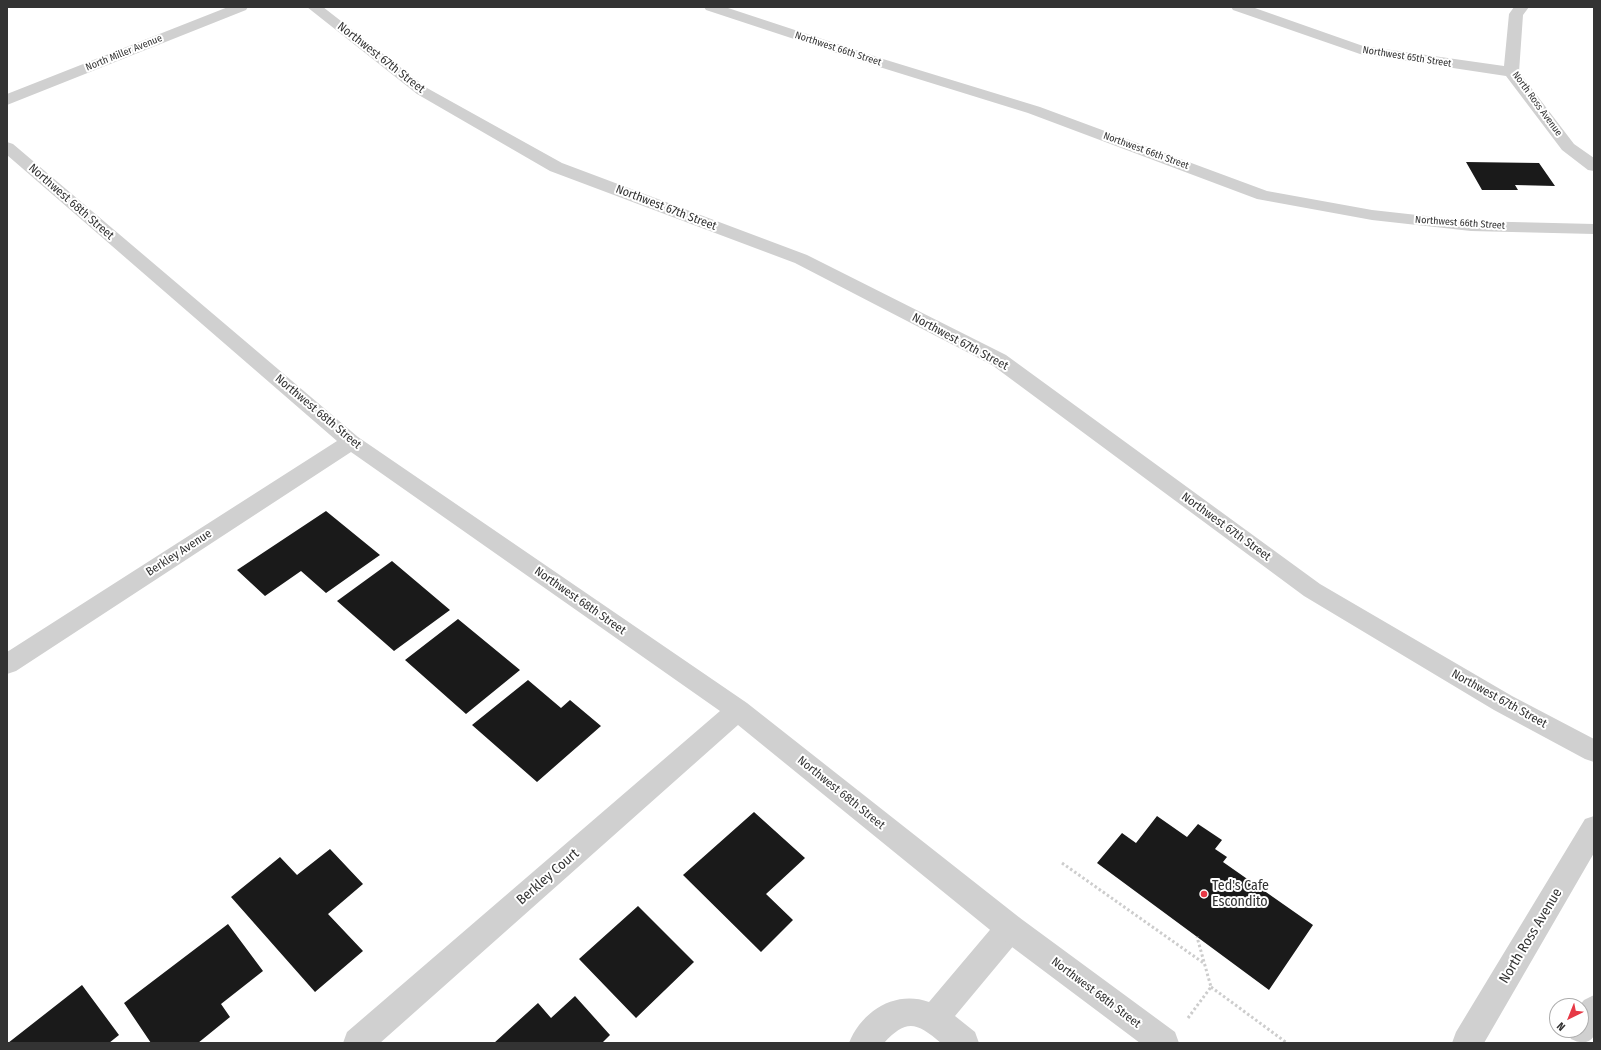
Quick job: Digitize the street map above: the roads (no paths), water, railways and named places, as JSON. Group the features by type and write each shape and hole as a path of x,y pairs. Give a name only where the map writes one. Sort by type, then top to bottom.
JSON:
{"street":[{"name":"North Miller Avenue","path":"7,100 241,7"},
{"name":"Northwest 67th Street","path":"314,7 422,91 556,167 801,259 999,360 1312,590 1503,703 1594,751"},
{"name":"Northwest 66th Street","path":"711,7 878,62 1034,110 1263,195 1372,215 1471,226 1594,229"},
{"name":"Northwest 65th Street","path":"1238,7 1360,50 1511,72"},
{"name":"North Ross Avenue","path":"1522,7 1516,14 1511,72 1568,147 1594,166"},
{"name":"Northwest 68th Street","path":"7,147 351,442 738,710 1010,928 1164,1043"},
{"name":"Berkley Avenue","path":"7,664 351,442"},
{"name":"Berkley Court","path":"358,1043 738,710"},
{"name":"North Ross Avenue","path":"1467,1043 1594,828"},
{"path":"934,1018 1010,928"},
{"path":"864,1043 878,1026 892,1016 904,1011 919,1011 934,1018 964,1043"}],"place":[{"name":"Ted's Cafe Escondito","path":"1204,894"}]}
